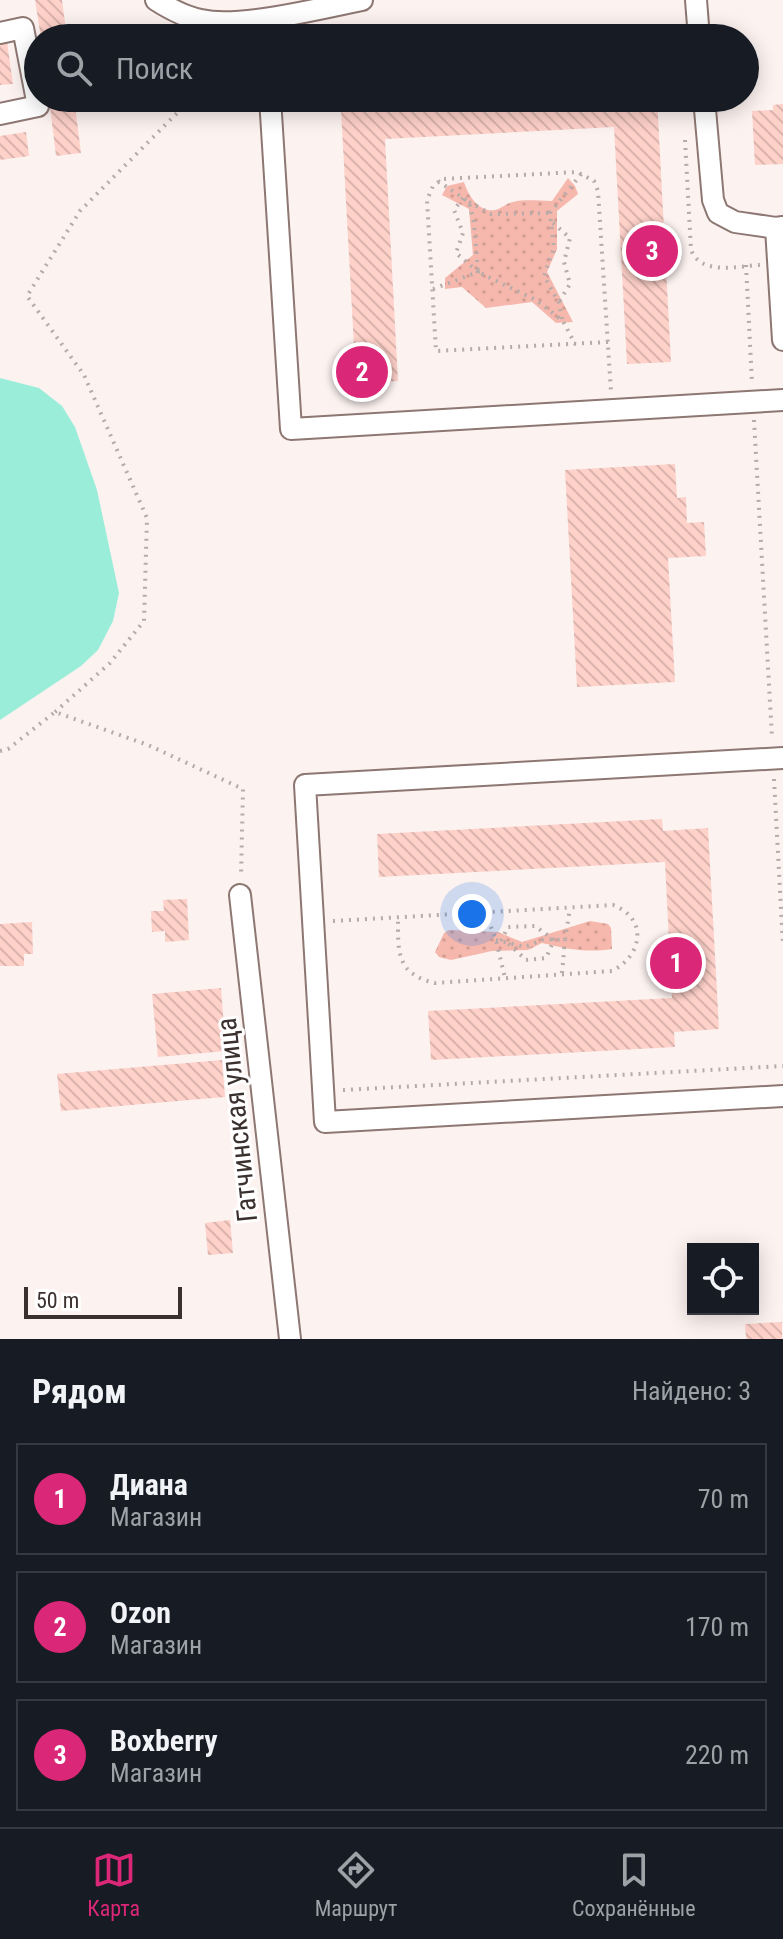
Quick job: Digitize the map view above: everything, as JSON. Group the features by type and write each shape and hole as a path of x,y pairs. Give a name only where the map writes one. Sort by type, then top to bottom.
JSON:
{"street":[{"path":"156,0 185,15 231,24"},
{"path":"280,24 362,0"},
{"path":"696,0 698,24"},
{"path":"0,33 23,28 24,33"},
{"path":"0,114 24,109"},
{"path":"271,112 291,429 783,400"},
{"path":"705,112 713,200 718,213 735,222 780,228 783,340"},
{"path":"778,758 305,785 325,1122 783,1096"},
{"name":"Гатчинская улица","path":"240,895 290,1339"}],"path":[{"path":"0,751 8,749 55,712 110,663 144,621 147,518 84,375 27,296 80,211 178,112"},
{"path":"608,342 436,351 427,200 438,181 582,173 594,181 598,191 608,342 612,410"},
{"path":"575,344 563,321 559,303 544,276 554,248 550,213 582,173"},
{"path":"438,181 491,214 550,213"},
{"path":"463,198 454,210 463,233 456,253 478,272 536,300 563,321"},
{"path":"469,202 478,272"},
{"path":"551,221 570,238 564,262 570,284 559,303"},
{"path":"746,265 778,758 783,946"},
{"path":"432,290 478,272"},
{"path":"55,712 148,745 243,789 240,895"},
{"path":"333,921 398,917 485,912 570,908 613,905 632,918 638,937 635,952 626,964 612,971 435,983 420,980 401,961 398,917"},
{"path":"562,974 570,908"},
{"path":"485,912 499,940 505,978"},
{"path":"499,940 508,927 535,926 554,940"},
{"path":"499,940 525,947 544,939 565,940"},
{"path":"508,943 526,960 546,958 554,940"},
{"path":"342,1076 343,1091 783,1066"}],"shaded area":[{"path":"568,178 578,194 557,211 557,249 547,272 573,322 556,323 532,302 486,308 462,287 445,289 445,278 473,255 469,209 442,195 447,186 464,182 479,206 495,210 518,201 552,201"},
{"path":"0,378 39,388 62,406 75,427 97,490 119,593 113,621 98,650 81,666 0,720"},
{"path":"590,921 608,924 612,949 577,950 542,943 528,950 492,951 451,960 439,957 435,952 444,933 449,930 498,932 522,942"}],"building":[{"path":"35,0 62,0 65,24 39,24"},
{"path":"7,42 13,84 0,85 0,43"},
{"path":"783,104 783,164 755,165 752,112 773,110 773,105"},
{"path":"51,112 76,112 81,153 56,156"},
{"path":"341,112 658,112 671,362 627,364 614,127 385,139 398,381 356,383"},
{"path":"26,132 29,156 0,160 0,136"},
{"path":"675,464 677,498 686,497 687,523 704,522 706,556 668,558 675,682 577,687 565,470"},
{"path":"662,819 663,831 708,828 719,1029 674,1032 675,1047 431,1060 428,1011 672,998 665,862 379,877 377,834"},
{"path":"187,899 189,940 165,942 165,931 152,932 151,911 164,911 163,900"},
{"path":"32,922 33,954 24,954 24,966 0,966 0,924"},
{"path":"221,988 226,1051 158,1057 152,994"},
{"path":"222,1060 225,1097 61,1111 57,1074"},
{"path":"230,1220 233,1253 208,1255 205,1223"},
{"path":"782,1322 782,1339 746,1339 745,1324"}],"place":[{"name":"Boxberry","path":"652,251"},
{"name":"Ozon","path":"362,372"},
{"name":"Диана","path":"676,963"}]}
